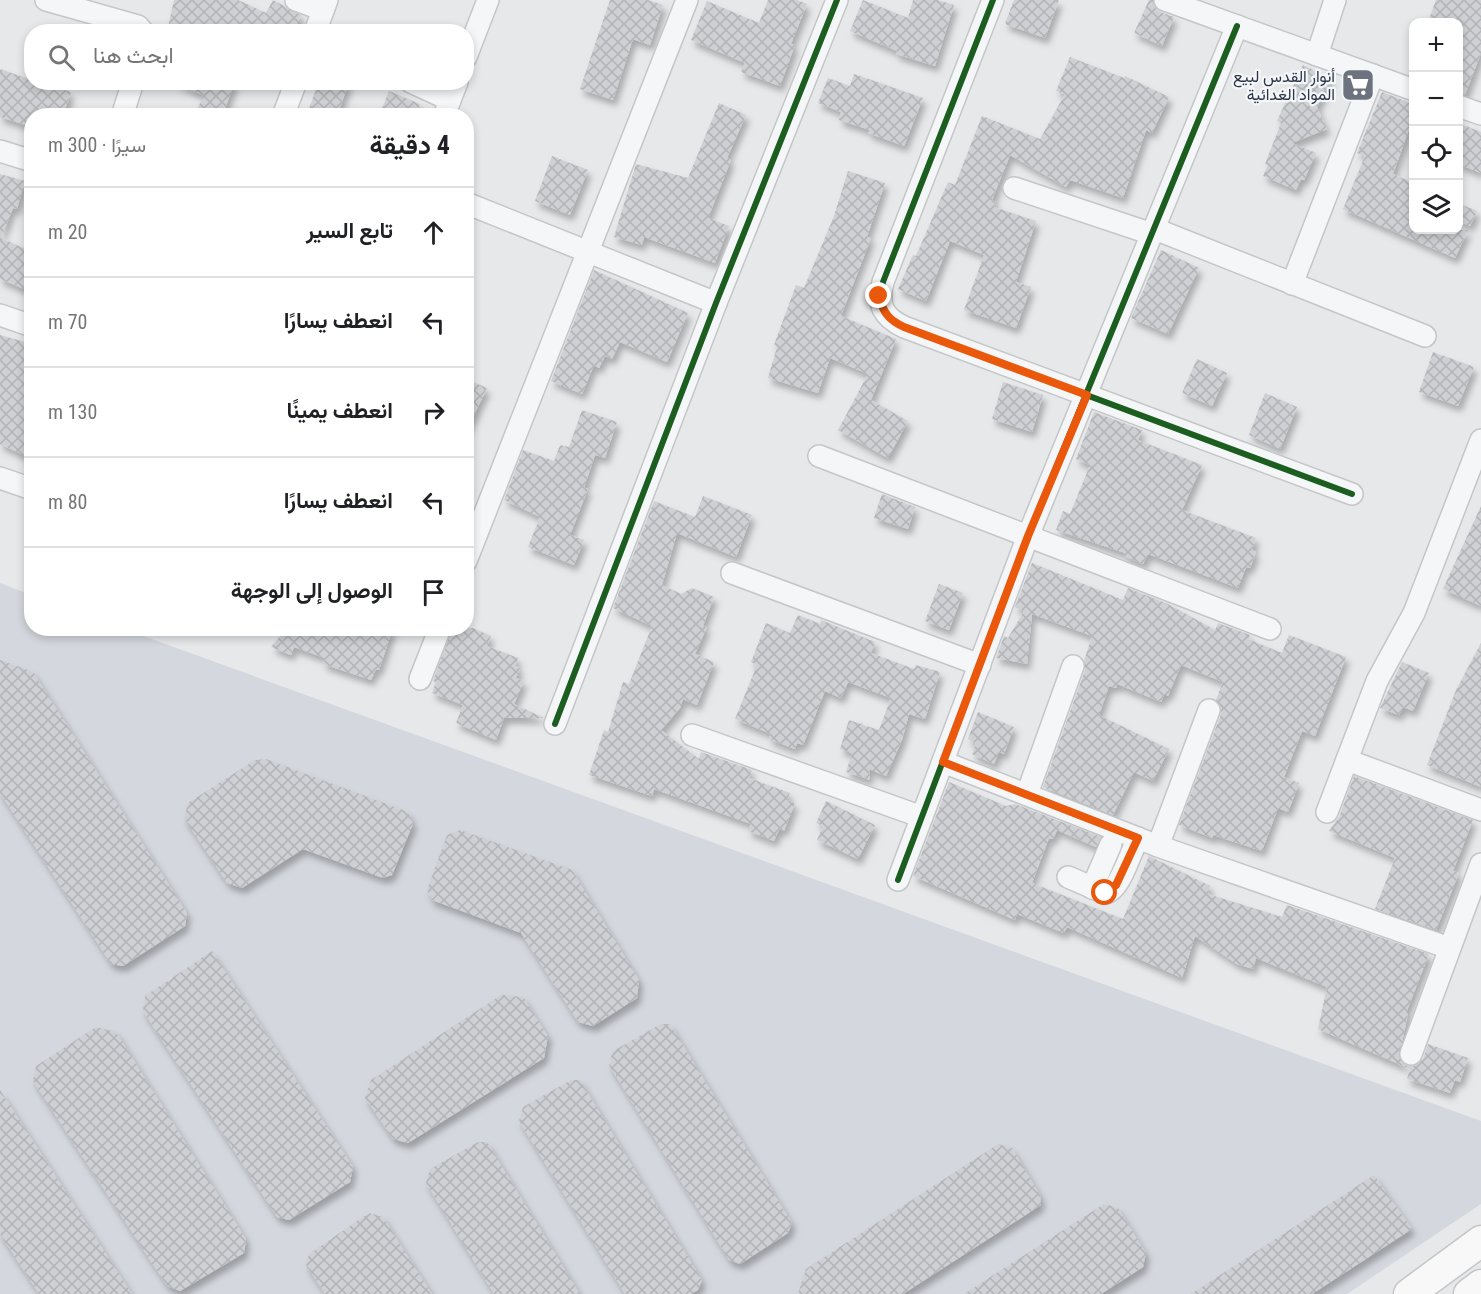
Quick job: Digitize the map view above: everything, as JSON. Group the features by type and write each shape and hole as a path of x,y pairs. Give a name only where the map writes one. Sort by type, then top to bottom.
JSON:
{"street":[{"path":"46,0 131,24"},
{"path":"296,0 325,5 318,24"},
{"path":"474,36 488,0"},
{"path":"474,541 687,0"},
{"path":"555,724 716,303 837,0"},
{"path":"993,0 883,282 879,296 882,310 891,321 904,327 1352,494"},
{"path":"1165,0 1409,88"},
{"path":"1317,55 1335,0"},
{"path":"898,880 1028,536 1238,26"},
{"path":"1293,284 1373,75"},
{"path":"125,108 130,90"},
{"path":"286,108 293,90"},
{"path":"429,90 450,99"},
{"path":"1463,108 1481,113"},
{"path":"0,151 24,158"},
{"path":"1014,188 1154,231 1425,336"},
{"path":"474,205 716,303"},
{"path":"0,315 24,323"},
{"path":"1327,812 1384,665 1414,613 1481,440"},
{"path":"819,456 1270,629"},
{"path":"0,478 24,486"},
{"path":"732,573 980,664"},
{"path":"420,680 437,636"},
{"path":"1027,794 1073,666"},
{"path":"1158,846 1209,710"},
{"path":"692,735 922,817"},
{"path":"1347,760 1481,810"},
{"path":"943,762 1158,846 1449,948"},
{"path":"1068,877 1105,893 1113,890 1138,838"},
{"path":"1092,888 1111,844"},
{"path":"1410,1054 1481,864"},
{"path":"1409,1294 1481,1241"},
{"path":"1468,1294 1481,1285"}],"shaded area":[{"path":"0,583 24,592 24,636 143,636 1481,1121 1481,1204 1347,1294 0,1294"}],"building":[{"path":"174,0 238,0 266,13 273,0 301,15 297,24 169,24"},
{"path":"610,0 648,0 663,5 650,45 633,39 613,100 580,89"},
{"path":"768,0 797,0 807,4 791,44 795,45 780,86 741,72 745,63 691,40 707,1 759,23"},
{"path":"863,0 908,18 913,0 938,0 954,5 935,66 896,54 897,51 850,31"},
{"path":"1014,0 1059,0 1045,38 1005,24"},
{"path":"1149,0 1153,0 1155,8 1160,12 1174,17 1162,46 1134,33"},
{"path":"1436,0 1481,0 1481,53 1465,95 1463,95 1463,18 1429,18"},
{"path":"1070,57 1124,78 1125,76 1169,97 1152,133 1146,130 1123,198 1070,180 1066,187 1010,155 992,200 996,202 994,207 1036,221 1016,282 1031,287 1016,328 964,310 984,255 950,241 926,301 898,289 913,255 916,256 948,182 955,185 982,116 1040,139 1065,94 1056,91"},
{"path":"1303,65 1331,79 1317,107 1327,129 1292,143 1316,153 1304,180 1301,179 1296,190 1263,176 1268,165 1265,164 1281,123 1277,121"},
{"path":"0,69 24,77 24,90 71,92 66,108 24,108 24,124 0,117"},
{"path":"854,74 923,98 904,146 868,133 870,130 839,120 841,112 818,103 828,78 850,86"},
{"path":"191,90 232,90 225,108 198,108 203,95"},
{"path":"316,90 346,90 340,108 309,108"},
{"path":"389,91 420,104 418,108 382,108"},
{"path":"1382,92 1409,102 1409,129 1393,174 1409,181 1409,234 1463,234 1463,230 1468,230 1455,258 1343,209 1365,156 1357,153"},
{"path":"719,103 746,115 727,158 731,160 708,218 729,226 715,263 644,237 642,245 614,237 636,164 688,178"},
{"path":"1463,125 1481,132 1481,173 1463,166"},
{"path":"552,156 588,170 570,215 535,201"},
{"path":"848,171 885,183 867,237 871,238 841,316 896,339 871,400 908,421 888,458 838,430 868,374 830,358 818,393 768,378 777,347 774,345 796,285 804,288 834,216"},
{"path":"0,174 24,181 17,209 13,208 1,238 24,248 24,289 0,279"},
{"path":"1463,205 1477,211 1470,226 1463,223"},
{"path":"1161,250 1199,268 1168,334 1131,318"},
{"path":"594,270 688,313 667,362 620,342 612,359 605,356 599,368 594,365 582,394 551,381"},
{"path":"0,335 24,342 24,455 0,444"},
{"path":"1433,352 1474,367 1458,406 1419,392"},
{"path":"1197,359 1227,373 1212,406 1182,393"},
{"path":"474,382 487,388 474,415"},
{"path":"1003,382 1043,395 1032,432 992,419"},
{"path":"1265,393 1297,407 1280,449 1249,435"},
{"path":"582,410 617,422 605,458 595,455 584,488 588,489 570,535 584,540 574,565 528,547 540,517 504,500 523,450 554,461 560,445 569,447"},
{"path":"1094,412 1142,430 1138,440 1202,465 1182,510 1256,538 1252,550 1256,552 1250,568 1246,567 1238,588 1148,554 1143,564 1124,556 1125,553 1056,530 1063,511 1070,514 1090,465 1076,459"},
{"path":"882,494 915,507 908,529 874,518"},
{"path":"703,496 752,515 736,557 677,533 662,585 681,594 692,588 714,597 703,626 707,627 695,654 714,662 697,705 683,699 680,708 661,730 699,759 701,752 752,770 749,778 790,793 787,800 795,803 784,831 779,829 774,841 748,831 751,824 654,789 652,796 589,775 604,730 608,732 623,682 629,684 652,626 613,608 654,501 695,517"},
{"path":"1481,506 1481,606 1443,589"},
{"path":"1032,563 1123,600 1128,588 1168,604 1215,630 1218,623 1250,635 1248,639 1282,653 1289,635 1346,657 1315,736 1302,731 1284,777 1299,783 1288,812 1278,808 1262,851 1213,835 1212,838 1179,825 1221,714 1221,707 1216,700 1223,682 1181,665 1168,696 1164,694 1161,702 1117,684 1116,688 1109,686 1099,715 1169,749 1153,781 1134,772 1113,815 1043,787 1085,670 1084,661 1092,636 1032,614 1027,664 996,658 1004,636 1008,638 1024,611 1015,607"},
{"path":"939,584 963,593 949,630 925,621"},
{"path":"798,615 820,624 821,620 875,642 871,653 914,669 916,665 940,672 925,719 909,714 902,740 886,776 869,769 870,780 846,772 852,753 840,749 849,720 861,724 862,722 863,725 879,730 891,698 848,682 841,698 825,691 803,745 797,743 795,749 769,739 771,734 735,719 757,665 751,662 766,623 790,633"},
{"path":"474,628 491,636 487,646 518,658 515,666 520,668 516,678 524,681 514,704 544,718 504,718 496,740 456,723 463,705 432,693 436,682 433,681 449,636 474,636"},
{"path":"280,636 390,636 379,670 376,669 371,680 323,664 325,658 294,647 291,655 271,647"},
{"path":"1481,643 1481,787 1427,765 1456,690"},
{"path":"0,660 33,672 187,913 185,926 123,966 111,964 0,793"},
{"path":"1402,662 1429,673 1413,711 1403,707 1399,715 1380,708"},
{"path":"978,712 1014,727 1004,754 999,752 994,764 972,754 976,743 968,739"},
{"path":"266,759 408,812 413,824 392,875 383,878 303,849 242,888 227,883 184,818 188,803 255,760"},
{"path":"1354,776 1473,820 1453,871 1459,873 1436,930 1375,909 1395,858 1329,831 1339,817"},
{"path":"949,782 1006,806 1015,804 1101,837 1096,847 1057,830 1053,839 1049,838 1032,883 1123,919 1149,856 1210,886 1208,894 1282,917 1287,905 1429,954 1406,1013 1408,1014 1399,1057 1406,1066 1414,1066 1423,1059 1428,1044 1468,1058 1460,1082 1455,1080 1450,1093 1407,1079 1410,1069 1318,1029 1327,987 1256,958 1253,969 1237,964 1195,936 1182,978 1067,927 1064,933 1017,914 1015,920 913,876"},
{"path":"826,801 875,825 858,859 817,840 823,826 816,823"},
{"path":"460,830 572,870 639,980 637,998 593,1026 578,1022 521,933 432,900 427,890 447,835"},
{"path":"212,951 353,1167 350,1182 289,1220 277,1217 143,1011 145,996"},
{"path":"501,995 523,997 548,1036 544,1058 408,1143 393,1139 365,1098 371,1080"},
{"path":"661,1024 670,1024 792,1223 788,1233 740,1264 729,1260 609,1065 613,1051"},
{"path":"96,1027 116,1032 246,1239 244,1253 180,1291 167,1286 33,1081 36,1066"},
{"path":"571,1080 580,1080 702,1280 698,1290 691,1294 625,1294 519,1121 523,1107"},
{"path":"0,1090 132,1294 39,1294 0,1234"},
{"path":"478,1142 487,1142 580,1294 494,1294 426,1183 430,1169"},
{"path":"998,1144 1012,1148 1040,1195 1041,1205 903,1294 798,1294 806,1269"},
{"path":"1374,1175 1412,1229 1312,1294 1191,1294"},
{"path":"1104,1204 1118,1208 1146,1253 1143,1267 1101,1294 964,1294"},
{"path":"369,1213 383,1217 432,1294 325,1294 306,1265 309,1254"}],"cycle path":[{"path":"555,724 716,303 837,0"},
{"path":"993,0 883,282 881,290 883,309 891,319 904,327 1352,494"},
{"path":"898,880 1028,536 1237,26"}],"place":[{"name":"أنوار القدس لبيع المواد الغدائية","path":"1358,85"}],"route":[{"path":"879,296 882,310 891,321 1087,395 1028,536 943,762 1138,838 1113,890 1105,893"}]}
